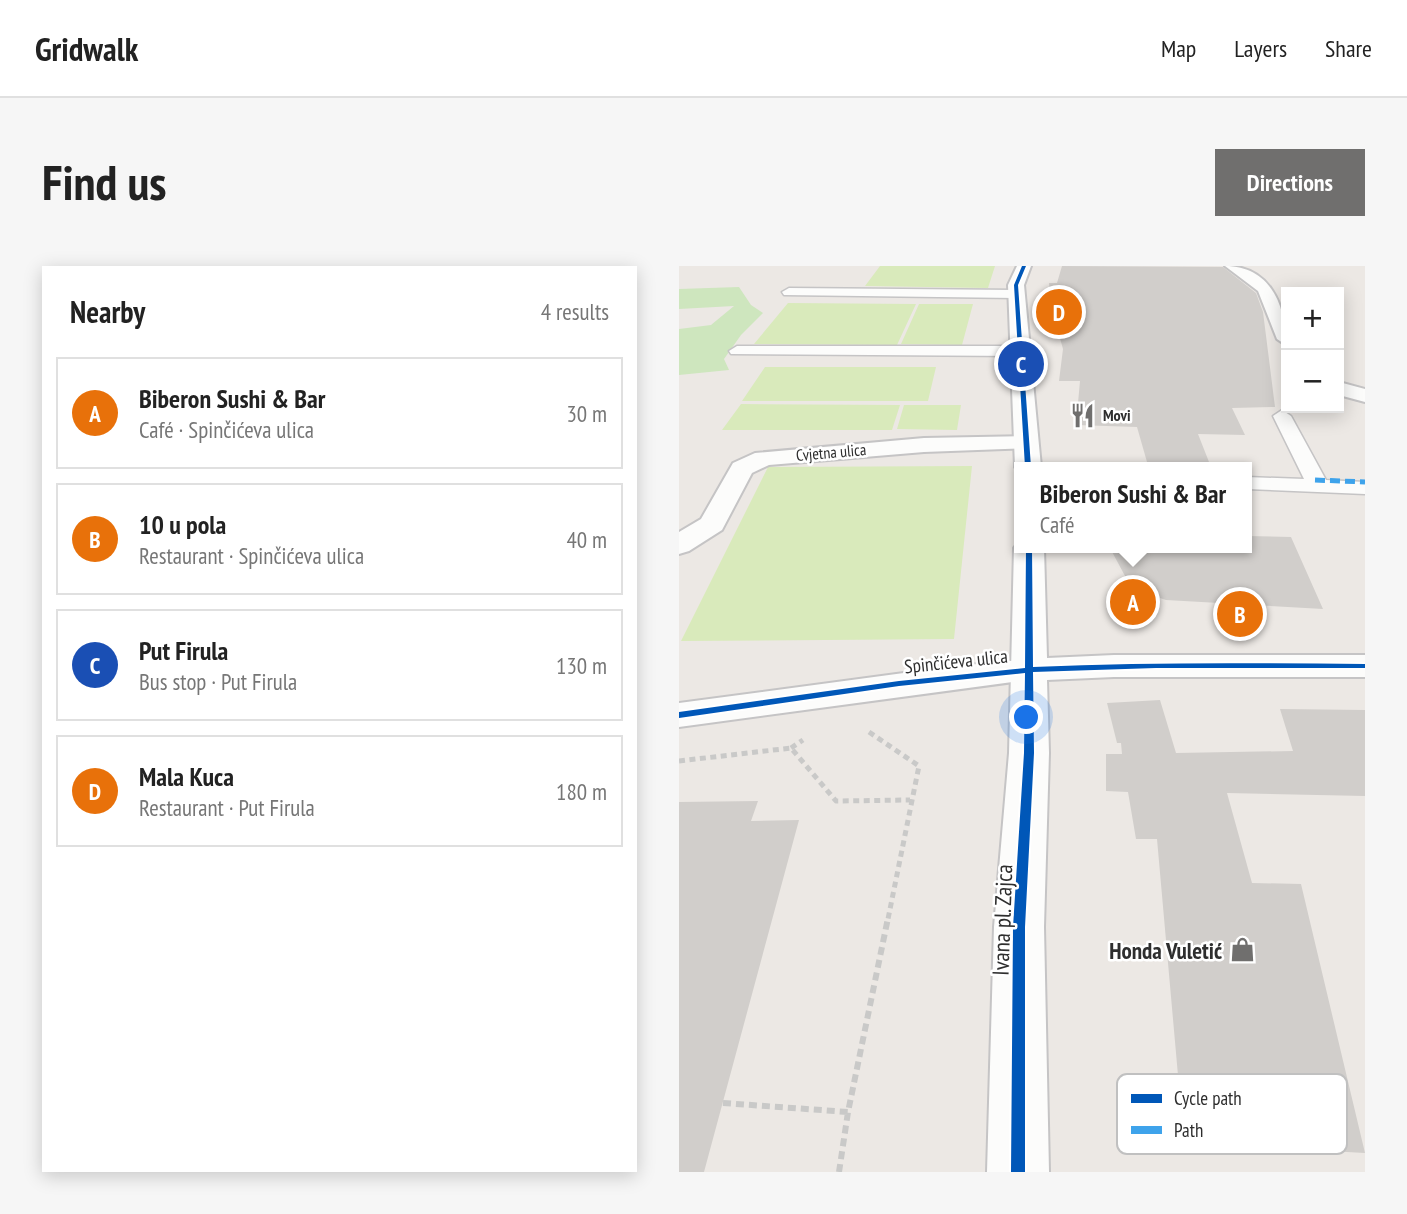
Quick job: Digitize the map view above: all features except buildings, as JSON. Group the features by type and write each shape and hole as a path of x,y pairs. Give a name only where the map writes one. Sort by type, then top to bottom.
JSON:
{"street":[{"path":"1024,266 1016,285 1016,294 1026,455"},
{"path":"1232,266 1265,289 1281,327"},
{"path":"1344,390 1365,396"},
{"name":"Cvjetna ulica","path":"679,545 712,524 724,497 743,468 764,458 924,445 1026,455"},
{"name":"Ivana pl. Zajca","path":"1018,1172 1019,927 1029,753 1029,553"},
{"name":"Spinčićeva ulica","path":"679,715 956,677 1030,670 1114,666 1365,666"}],"lane":[{"path":"789,292 1016,294"},
{"path":"737,351 1020,351"},
{"path":"1282,416 1318,485"},
{"path":"1252,483 1365,488"}],"path":[{"path":"839,1172 848,1112 919,766 863,728"},
{"path":"679,761 791,748 810,736"},
{"path":"791,748 836,801 911,800"},
{"path":"723,1102 848,1112"}],"green space":[{"path":"880,266 995,266 988,288 865,286"},
{"path":"739,287 751,305 763,313 741,335 724,359 729,370 679,375 679,329 711,325 734,306 679,309 679,289"},
{"path":"788,303 916,304 897,345 754,344"},
{"path":"919,304 973,304 962,345 901,344"},
{"path":"765,367 936,367 928,401 742,401"},
{"path":"741,404 900,405 892,430 722,430"},
{"path":"904,405 961,405 957,430 897,429"},
{"path":"972,466 954,639 681,641 768,467"}],"marked path":[{"path":"1315,480 1365,482"}],"cycle path":[{"path":"1024,266 1016,285 1028,462"},
{"path":"1018,1172 1019,927 1029,753 1029,553"},
{"path":"679,715 899,684 1031,670 1156,666 1365,666"}],"place":[{"name":"Mala Kuca","path":"1059,312"},
{"name":"Put Firula","path":"1021,364"},
{"name":"Movi","path":"1083,415"},
{"name":"Biberon Sushi & Bar","path":"1133,602"},
{"name":"10 u pola","path":"1240,614"},
{"name":"Honda Vuletić","path":"1242,950"}]}
